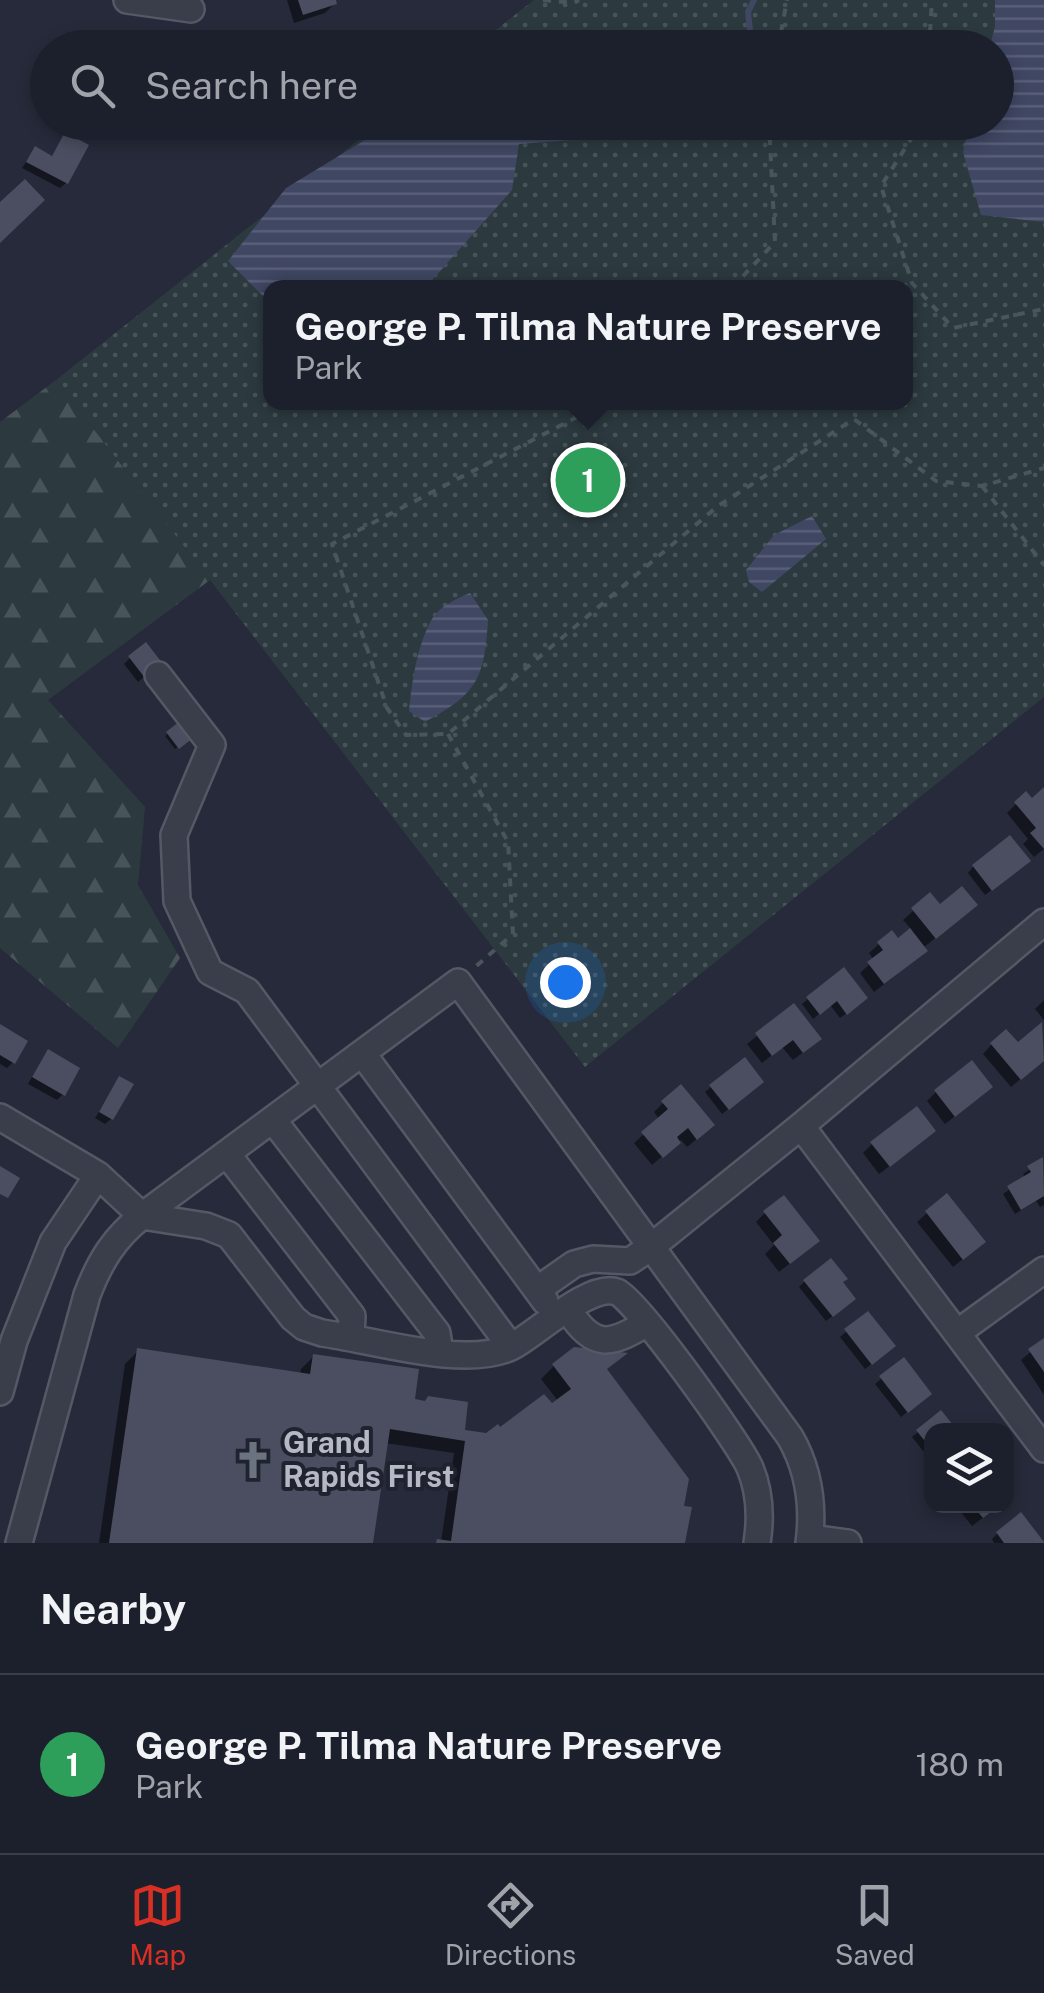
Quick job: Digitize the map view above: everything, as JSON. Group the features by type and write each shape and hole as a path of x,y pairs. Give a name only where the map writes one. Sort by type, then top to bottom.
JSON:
{"street":[{"path":"127,0 191,9"},
{"path":"158,675 212,745 174,834 177,901 210,972 247,991 511,1347"},
{"path":"537,1290 574,1264 592,1259 630,1262 651,1247 1044,922"},
{"path":"19,1543 87,1294 107,1250 142,1216 458,982 726,1346 797,1449 811,1502 809,1540 848,1543"},
{"path":"362,1053 537,1290 597,1340 618,1339 647,1323"},
{"path":"0,1117 98,1174 142,1216 206,1226 229,1235 304,1327 440,1353 476,1355 511,1347 603,1290 618,1292 629,1300 738,1445 757,1488 757,1543"},
{"path":"272,1120 436,1333 440,1353"},
{"path":"800,1126 1044,1449"},
{"path":"227,1154 352,1316 352,1337"},
{"path":"0,1392 14,1341 53,1242 98,1174"},
{"path":"958,1333 1044,1270"}],"path":[{"path":"543,0 574,4 579,0"},
{"path":"782,30 788,0"},
{"path":"930,30 932,0"},
{"path":"739,280 775,242 770,140"},
{"path":"910,140 881,186 911,280"},
{"path":"913,284 952,328 1044,310"},
{"path":"591,410 332,544 387,708 406,735 448,734 718,506 854,419 936,482 982,486 1044,468"},
{"path":"982,486 1044,565"},
{"path":"448,734 508,842 512,934 458,982"}],"green space":[{"path":"534,0 1044,0 1044,697 585,1067 56,380 359,140 1014,140 1014,30 496,30"},
{"path":"56,380 210,580 48,700 145,807 138,885 180,958 118,1048 0,948 0,422"}],"water":[{"path":"995,0 1044,0 1044,222 981,215 963,152 966,140 1014,140 1014,30 994,30"},
{"path":"365,140 571,140 519,144 512,190 432,280 263,280 263,296 228,261 286,188"},
{"path":"812,516 826,539 762,592 749,582 746,570 774,535"},
{"path":"470,593 488,620 480,671 467,693 425,722 409,711 422,640 439,611"}],"building":[{"path":"298,0 336,0 337,4 303,15"},
{"path":"61,140 80,140 89,145 68,184 26,162 35,146 52,156"},
{"path":"25,179 45,200 0,243 0,202"},
{"path":"146,642 163,664 145,678 128,656"},
{"path":"180,721 193,738 179,749 166,732"},
{"path":"1044,787 1044,849 1030,833 1036,828 1014,802 1026,791 1032,798"},
{"path":"1010,835 1031,861 992,891 972,865"},
{"path":"962,886 978,905 936,939 911,908 930,892 940,904"},
{"path":"910,928 928,951 884,984 867,962 883,950 877,942 892,930 898,938"},
{"path":"844,967 868,998 847,1015 837,1001 820,1015 806,997"},
{"path":"794,1003 822,1039 803,1053 793,1040 772,1056 755,1033"},
{"path":"1042,1022 1044,1061 1021,1080 990,1043 1006,1029 1018,1042"},
{"path":"0,1024 28,1041 15,1064 0,1055"},
{"path":"48,1049 80,1068 65,1096 32,1077"},
{"path":"745,1057 764,1082 729,1110 709,1085"},
{"path":"972,1060 993,1087 955,1117 934,1090"},
{"path":"119,1076 134,1084 113,1120 99,1112"},
{"path":"681,1084 715,1125 697,1140 688,1128 677,1137 681,1143 663,1158 641,1132 668,1109 661,1101"},
{"path":"917,1106 936,1131 890,1167 870,1142"},
{"path":"1043,1157 1044,1196 1021,1210 1007,1186 1031,1172 1027,1166"},
{"path":"0,1166 20,1178 8,1198 0,1194"},
{"path":"947,1193 986,1242 963,1260 925,1211"},
{"path":"784,1195 820,1241 790,1264 773,1243 782,1235 763,1211"},
{"path":"831,1258 848,1279 843,1282 856,1299 833,1317 803,1280"},
{"path":"868,1311 896,1346 872,1365 844,1329"},
{"path":"1044,1338 1044,1372 1028,1349"},
{"name":"Grand Rapids First","path":"574,1347 628,1353 607,1369 689,1479 684,1506 692,1507 685,1543 436,1543 437,1539 451,1541 465,1441 390,1429 373,1543 109,1543 137,1348 310,1374 313,1354 419,1369 415,1399 425,1401 428,1396 468,1402 465,1430 486,1433 544,1394 552,1403 571,1389 552,1364"},
{"path":"904,1357 932,1394 908,1413 879,1376"},
{"path":"941,1410 951,1423 925,1423"},
{"path":"924,1424 924,1440 916,1430"},
{"path":"1021,1512 1044,1543 1004,1543 996,1532"}],"waterway":[{"path":"750,30 748,12 754,0"}],"place":[{"name":"George P. Tilma Nature Preserve","path":"588,480"},
{"name":"Grand Rapids First","path":"253,1460"}]}
